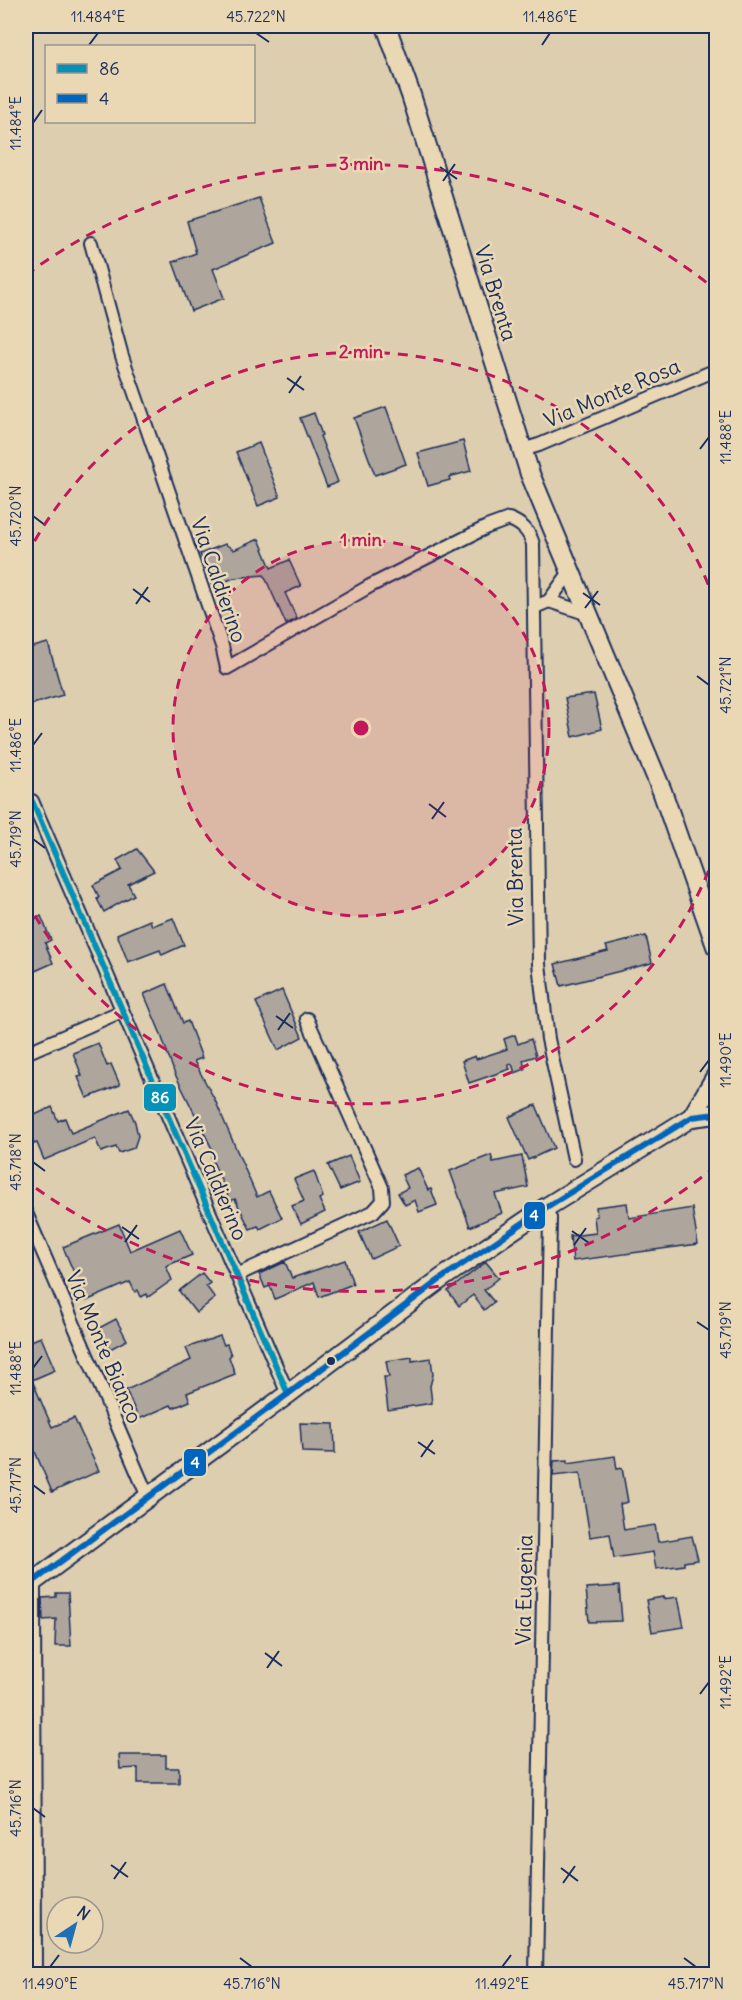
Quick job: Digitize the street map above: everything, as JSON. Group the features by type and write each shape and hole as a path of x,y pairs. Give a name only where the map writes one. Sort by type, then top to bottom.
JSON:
{"street":[{"name":"Via Brenta","path":"386,26 411,95 522,450 570,572 662,791 717,946"},
{"name":"Via Caldierino","path":"91,243 122,356 222,646 227,668 370,586 487,527 509,519 525,527 533,544 535,607"},
{"name":"Via Monte Rosa","path":"522,450 549,441 717,370"},
{"path":"535,607 549,601 570,572"},
{"path":"549,601 588,614"},
{"name":"Via Brenta","path":"535,607 539,964 548,1039 574,1158"},
{"name":"Via Caldierino","path":"32,801 288,1394"},
{"path":"26,1053 122,1011"},
{"name":"Via Caldierino","path":"237,1275 373,1212 382,1201 382,1188 307,1019"},
{"path":"692,1117 717,1076"},
{"path":"35,1974 30,1584 442,1278 545,1208 692,1117 717,1114"},
{"name":"Via Eugenia","path":"536,1974 550,1218 545,1208"},
{"name":"Via Monte Bianco","path":"26,1213 148,1497"}],"building":[{"path":"259,198 276,243 213,269 224,298 191,311 173,262 196,253 187,221"},
{"path":"386,407 406,464 375,475 354,418"},
{"path":"314,413 322,435 320,436 338,482 327,487 300,418"},
{"path":"463,441 471,471 428,486 418,453"},
{"path":"259,443 280,497 258,506 236,452"},
{"path":"259,539 271,568 289,560 301,586 285,593 297,619 286,624 264,575 234,578 213,586 200,554 225,544 234,550"},
{"path":"48,643 63,695 26,706 26,649"},
{"path":"594,694 602,729 573,737 565,698"},
{"path":"137,849 154,871 128,884 134,895 104,912 93,885 122,870 117,860"},
{"path":"41,916 51,940 45,943 53,963 26,975 26,923"},
{"path":"173,918 184,945 162,955 160,950 128,962 117,934 150,920 152,926"},
{"path":"646,936 652,963 561,986 555,964 608,951 606,946"},
{"path":"167,984 183,1023 188,1021 202,1058 194,1061 215,1100 257,1197 269,1191 282,1218 260,1229 258,1226 250,1229 235,1199 230,1201 211,1157 215,1155 174,1072 144,994"},
{"path":"282,990 302,1037 278,1050 256,1002"},
{"path":"515,1035 518,1044 531,1039 536,1056 523,1060 525,1069 515,1073 512,1064 508,1065 510,1069 469,1083 462,1061 507,1049 504,1039"},
{"path":"98,1043 107,1066 111,1064 120,1085 87,1098 78,1077 82,1076 73,1053"},
{"path":"536,1105 554,1148 528,1160 509,1117"},
{"path":"52,1107 58,1121 65,1118 71,1133 129,1109 138,1136 134,1148 119,1153 116,1147 101,1152 95,1138 44,1160 37,1143 34,1144 26,1119"},
{"path":"491,1155 493,1162 522,1156 528,1187 495,1194 502,1213 470,1227 450,1171"},
{"path":"349,1156 360,1182 340,1190 328,1165"},
{"path":"418,1168 428,1190 431,1189 437,1205 419,1212 415,1200 405,1205 398,1193 408,1188 402,1175"},
{"path":"314,1171 323,1197 319,1199 325,1212 301,1224 292,1206 304,1201 294,1179"},
{"path":"627,1203 629,1218 692,1208 698,1244 573,1261 570,1236 596,1233 594,1217 597,1216 596,1207"},
{"path":"387,1219 399,1246 371,1259 359,1232"},
{"path":"119,1224 130,1251 180,1229 192,1255 166,1266 172,1280 148,1297 147,1294 141,1297 138,1290 135,1292 130,1282 86,1301 63,1247"},
{"path":"345,1260 353,1284 319,1297 314,1282 275,1299 270,1286 265,1288 259,1274 285,1262 292,1278"},
{"path":"486,1262 499,1278 484,1290 494,1302 484,1310 473,1295 459,1306 448,1291"},
{"path":"202,1273 210,1283 206,1286 215,1298 196,1313 179,1291"},
{"path":"116,1319 127,1340 110,1349 99,1328"},
{"path":"220,1336 224,1345 227,1344 235,1374 187,1393 190,1401 173,1408 171,1405 139,1419 126,1390 191,1360 186,1348"},
{"path":"41,1337 55,1370 32,1380 52,1427 74,1418 99,1471 52,1492 26,1430 26,1343"},
{"path":"412,1357 412,1361 431,1358 432,1403 388,1410 384,1377 389,1377 386,1361"},
{"path":"300,1423 334,1424 335,1453 302,1452"},
{"path":"615,1456 617,1469 622,1468 628,1502 620,1504 624,1530 655,1525 658,1542 692,1536 698,1560 684,1562 684,1565 656,1569 653,1552 614,1558 610,1534 590,1537 580,1473 553,1476 554,1461 568,1460 568,1463"},
{"path":"619,1586 622,1621 589,1622 586,1588"},
{"path":"56,1593 68,1593 71,1646 55,1646 56,1619 43,1620 42,1598 56,1597"},
{"path":"663,1597 663,1599 678,1597 684,1627 652,1632 646,1600"},
{"path":"119,1755 166,1755 166,1768 179,1768 179,1783 138,1783 138,1768 120,1769"}],"transit line":[{"name":"86","path":"32,801 288,1394"},
{"name":"4","path":"26,1587 442,1278 545,1208 692,1117 716,1114"}]}
